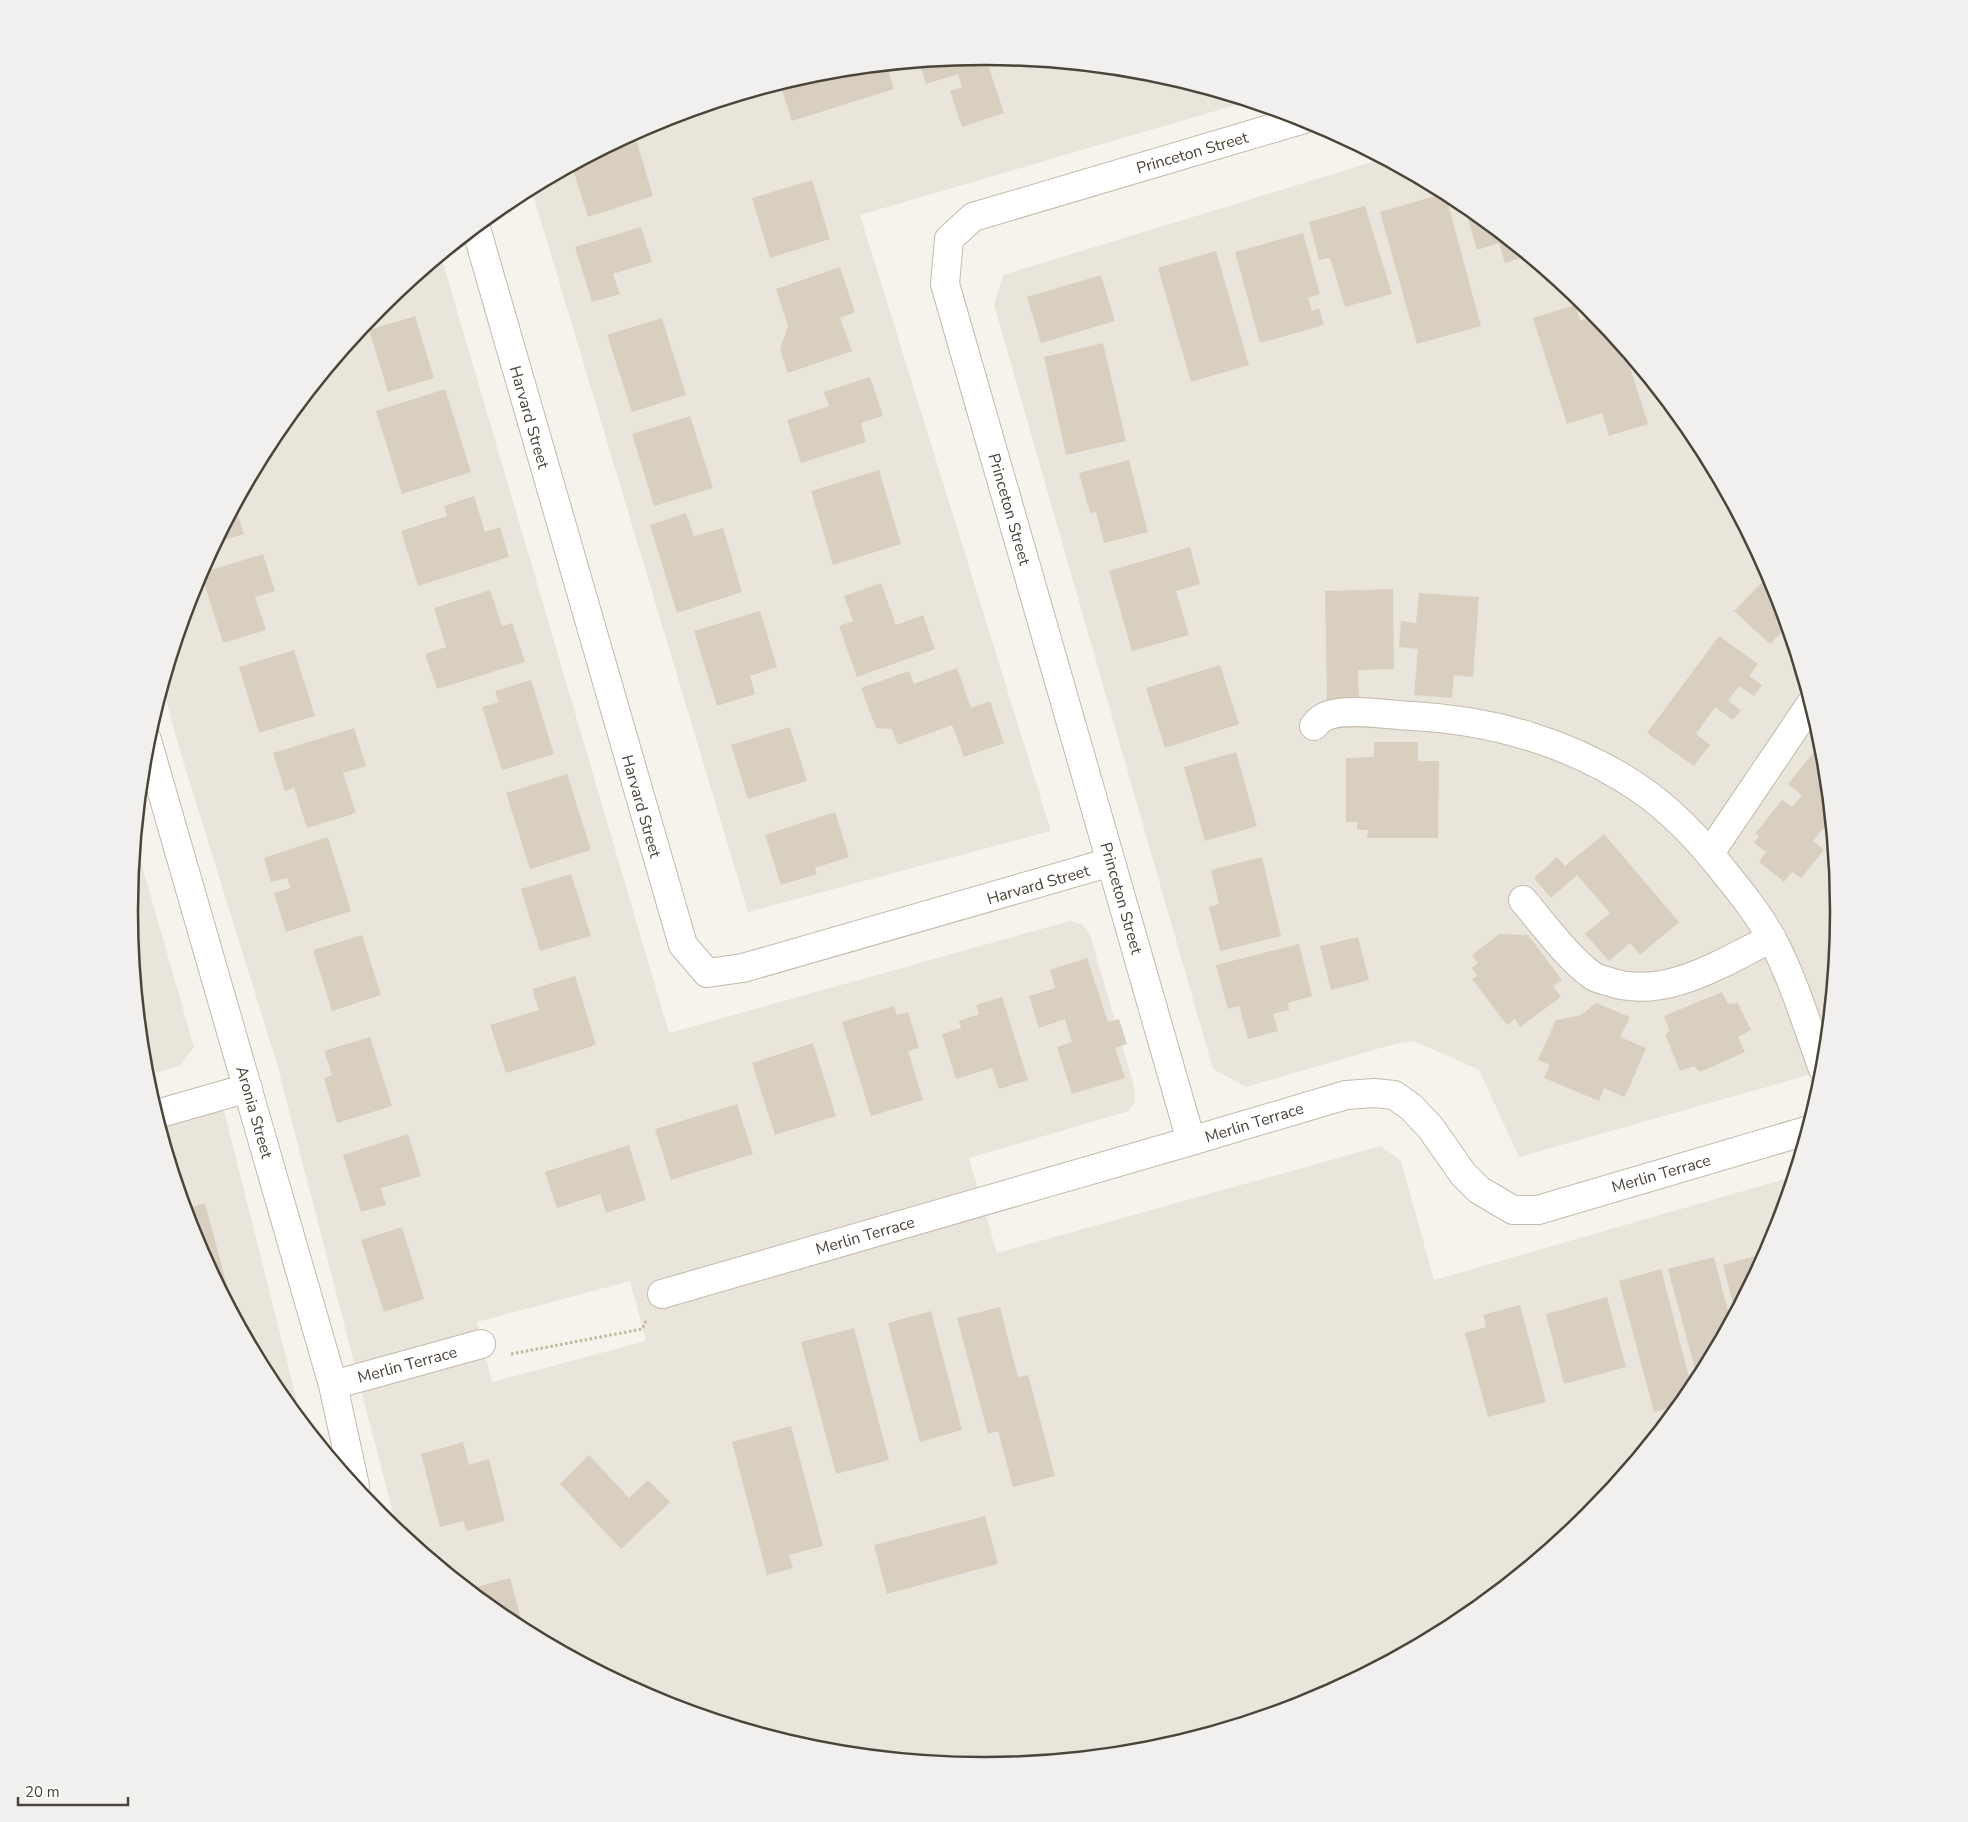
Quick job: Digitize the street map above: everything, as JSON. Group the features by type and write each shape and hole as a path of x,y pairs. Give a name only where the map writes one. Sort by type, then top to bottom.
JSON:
{"street":[{"name":"Princeton Street","path":"1192,1141 945,284 949,239 973,217 1291,123"},
{"name":"Harvard Street","path":"478,234 683,945 707,973 743,968 1112,862"},
{"path":"1710,853 1806,711"},
{"path":"1314,726 1320,719 1340,712 1444,718 1501,727 1568,750 1611,770 1642,790 1710,853 1753,906 1786,967 1818,1054"},
{"name":"Aronia Street","path":"151,764 248,1088 333,1385 352,1474"},
{"path":"1524,900 1561,946 1594,977 1620,986 1642,987 1666,984 1700,974 1772,938"},
{"path":"163,1112 248,1088"},
{"name":"Merlin Terrace","path":"662,1294 1346,1095 1374,1093 1394,1095 1411,1107 1430,1127 1463,1174 1479,1190 1513,1210 1538,1210 1801,1132"},
{"name":"Merlin Terrace","path":"333,1385 481,1344"}],"path":[{"path":"481,1344 505,1355 642,1329 662,1294"}],"shaded area":[{"path":"984,65 1039,67 1094,72 1149,81 1238,104 860,215 1051,831 748,912 533,196 561,178 610,152 660,129 712,110 765,94 819,81 874,72"},
{"path":"1375,161 1407,178 1499,240 1542,275 1582,313 1620,353 1655,396 1717,488 1743,537 1766,587 1785,639 1801,692 1814,746 1823,801 1828,856 1830,911 1828,966 1823,1021 1814,1073 1519,1157 1479,1070 1414,1041 1387,1046 1246,1087 1213,1069 994,305 1003,275"},
{"path":"443,261 669,1033 1070,921 1081,924 1090,935 1134,1086 1135,1101 1129,1111 969,1158 997,1253 1381,1146 1401,1161 1434,1280 1786,1179 1766,1235 1743,1285 1717,1334 1655,1426 1620,1469 1542,1547 1499,1582 1407,1644 1358,1670 1308,1693 1256,1712 1203,1728 1149,1741 1094,1750 984,1757 929,1755 874,1750 819,1741 765,1728 712,1712 660,1693 610,1670 561,1644 469,1582 426,1547 394,1516 277,1064 180,751 166,698 167,692 183,639 202,587 225,537 251,488 313,396 348,353 386,313","holes":["630,1281 646,1341 492,1382 477,1322"]},
{"path":"140,859 194,1047 180,1066 154,1074 145,1021 140,966 138,911"},
{"path":"223,1107 298,1405 251,1334 225,1285 202,1235 183,1183 166,1124"}],"building":[{"path":"988,65 1004,113 962,127 950,91 962,87 958,74 926,84 921,68"},
{"path":"888,71 894,89 792,121 782,90 819,81"},
{"path":"636,140 653,196 588,217 574,171"},
{"path":"812,180 830,239 770,258 752,198"},
{"path":"1435,196 1448,204 1481,326 1417,344 1380,212"},
{"path":"1365,206 1392,294 1345,307 1330,258 1319,260 1309,222"},
{"path":"1468,218 1521,258 1505,263 1499,243 1477,250"},
{"path":"641,227 652,262 613,274 620,294 592,302 575,247"},
{"path":"1303,233 1320,294 1308,298 1312,311 1319,308 1324,325 1260,343 1235,252"},
{"path":"1216,251 1249,365 1191,382 1158,268"},
{"path":"840,267 855,312 840,318 852,351 788,373 780,349 788,326 776,289"},
{"path":"1101,275 1115,321 1041,343 1027,297"},
{"path":"1574,305 1580,321 1587,318 1629,364 1648,424 1609,436 1602,413 1567,424 1533,318"},
{"path":"415,316 434,378 388,392 370,330"},
{"path":"662,318 686,395 632,412 607,335"},
{"path":"1103,343 1126,441 1066,455 1044,357"},
{"path":"870,377 883,416 861,423 866,442 801,463 787,420 829,406 824,392"},
{"path":"445,389 471,472 402,494 376,411"},
{"path":"690,416 713,488 654,506 632,434"},
{"path":"1129,460 1148,532 1104,543 1096,512 1090,513 1079,473"},
{"path":"879,470 901,544 833,565 811,491"},
{"path":"474,496 485,532 500,527 509,557 418,586 401,531 447,516 444,506"},
{"path":"686,513 694,536 723,528 742,592 677,613 650,525"},
{"path":"237,514 244,534 224,540"},
{"path":"1190,547 1200,584 1176,591 1189,635 1132,651 1109,571"},
{"path":"263,554 275,591 255,597 266,630 223,643 204,583 210,570"},
{"path":"1763,581 1782,632 1770,644 1734,611"},
{"path":"881,583 896,625 923,615 935,649 857,677 839,626 853,621 844,596"},
{"path":"1393,589 1394,669 1358,670 1359,701 1327,701 1325,591"},
{"path":"490,590 502,626 512,623 525,662 437,689 425,654 446,647 434,608"},
{"path":"1419,593 1479,597 1473,677 1454,675 1452,698 1414,695 1418,649 1399,647 1401,621 1416,623"},
{"path":"760,611 777,667 750,676 755,694 717,706 694,631"},
{"path":"1719,636 1758,664 1749,676 1762,685 1754,696 1739,686 1728,701 1741,710 1733,720 1715,707 1696,734 1710,745 1694,766 1647,733"},
{"path":"294,650 315,716 259,733 239,667"},
{"path":"1220,665 1239,724 1165,748 1146,688"},
{"path":"957,668 971,708 990,701 1004,743 964,757 952,725 898,745 892,729 876,728 861,688 909,671 914,684"},
{"path":"531,680 554,754 502,770 482,707 499,702 495,691"},
{"path":"790,727 807,781 748,799 731,745"},
{"path":"354,728 366,766 343,773 356,813 307,828 294,788 285,791 273,753"},
{"path":"1374,742 1418,742 1418,761 1439,761 1438,838 1367,838 1368,830 1357,830 1357,822 1346,822 1346,758 1374,757"},
{"path":"1815,751 1825,826 1813,841 1824,850 1801,878 1792,872 1784,882 1759,862 1766,852 1754,843 1759,836 1755,834 1782,800 1792,807 1802,795 1788,784"},
{"path":"1236,752 1257,826 1205,841 1184,767"},
{"path":"567,774 591,850 530,869 506,793"},
{"path":"835,812 849,857 815,868 817,874 781,885 765,835"},
{"path":"1604,834 1679,922 1640,955 1630,943 1609,961 1585,934 1610,913 1577,875 1551,898 1534,878 1557,857 1565,866"},
{"path":"328,837 351,911 286,932 274,893 291,888 287,878 271,882 264,858"},
{"path":"1262,857 1281,936 1220,951 1209,907 1219,904 1211,870"},
{"path":"571,874 591,936 540,951 521,889"},
{"path":"1499,934 1528,935 1562,980 1553,986 1561,997 1520,1027 1515,1019 1507,1025 1472,979 1477,976 1472,968 1478,963 1472,955"},
{"path":"362,935 381,995 332,1011 313,950"},
{"path":"1358,937 1369,980 1331,990 1320,946"},
{"path":"1299,944 1312,996 1288,1003 1289,1010 1273,1014 1278,1031 1248,1039 1239,1006 1228,1009 1216,965"},
{"path":"1087,958 1108,1022 1119,1019 1127,1044 1115,1048 1125,1078 1072,1094 1057,1047 1072,1042 1065,1019 1039,1028 1029,996 1055,988 1050,970"},
{"path":"575,976 596,1045 506,1073 490,1025 539,1010 532,989"},
{"path":"1722,992 1728,1004 1738,1003 1751,1030 1738,1037 1745,1052 1700,1072 1694,1066 1680,1071 1665,1034 1670,1031 1664,1016"},
{"path":"1002,997 1028,1080 999,1089 992,1068 956,1079 942,1034 961,1028 959,1021 979,1014 976,1005"},
{"path":"1596,1003 1630,1017 1620,1037 1646,1048 1625,1097 1604,1088 1599,1101 1544,1078 1550,1065 1538,1060 1556,1020 1581,1015"},
{"path":"894,1006 897,1015 908,1012 919,1048 908,1051 923,1100 871,1116 842,1022"},
{"path":"370,1037 392,1106 337,1123 324,1078 332,1075 324,1051"},
{"path":"813,1043 836,1116 775,1135 752,1063"},
{"path":"737,1104 753,1154 671,1180 655,1129"},
{"path":"408,1134 421,1176 381,1188 386,1205 361,1212 343,1155"},
{"path":"629,1145 646,1200 606,1213 600,1194 557,1208 545,1172"},
{"path":"205,1203 229,1292 202,1235 192,1207"},
{"path":"402,1227 424,1299 384,1312 361,1240"},
{"path":"1757,1256 1733,1304 1723,1265"},
{"path":"1714,1257 1728,1313 1695,1369 1668,1269"},
{"path":"1661,1269 1689,1378 1667,1409 1654,1412 1619,1281"},
{"path":"1607,1297 1626,1367 1564,1384 1546,1314"},
{"path":"1520,1305 1546,1402 1488,1417 1465,1333 1486,1327 1483,1315"},
{"path":"1000,1307 1018,1377 1028,1375 1055,1476 1013,1487 998,1431 988,1434 957,1318"},
{"path":"931,1311 962,1430 920,1442 888,1323"},
{"path":"854,1328 889,1460 836,1474 801,1342"},
{"path":"791,1426 823,1546 789,1555 793,1568 767,1575 732,1442"},
{"path":"463,1442 469,1465 489,1459 505,1521 467,1531 463,1521 440,1527 421,1454"},
{"path":"589,1455 629,1498 648,1480 670,1502 621,1549 560,1484"},
{"path":"985,1516 998,1564 887,1594 874,1545"},
{"path":"510,1578 521,1618 514,1614 476,1587"}]}
